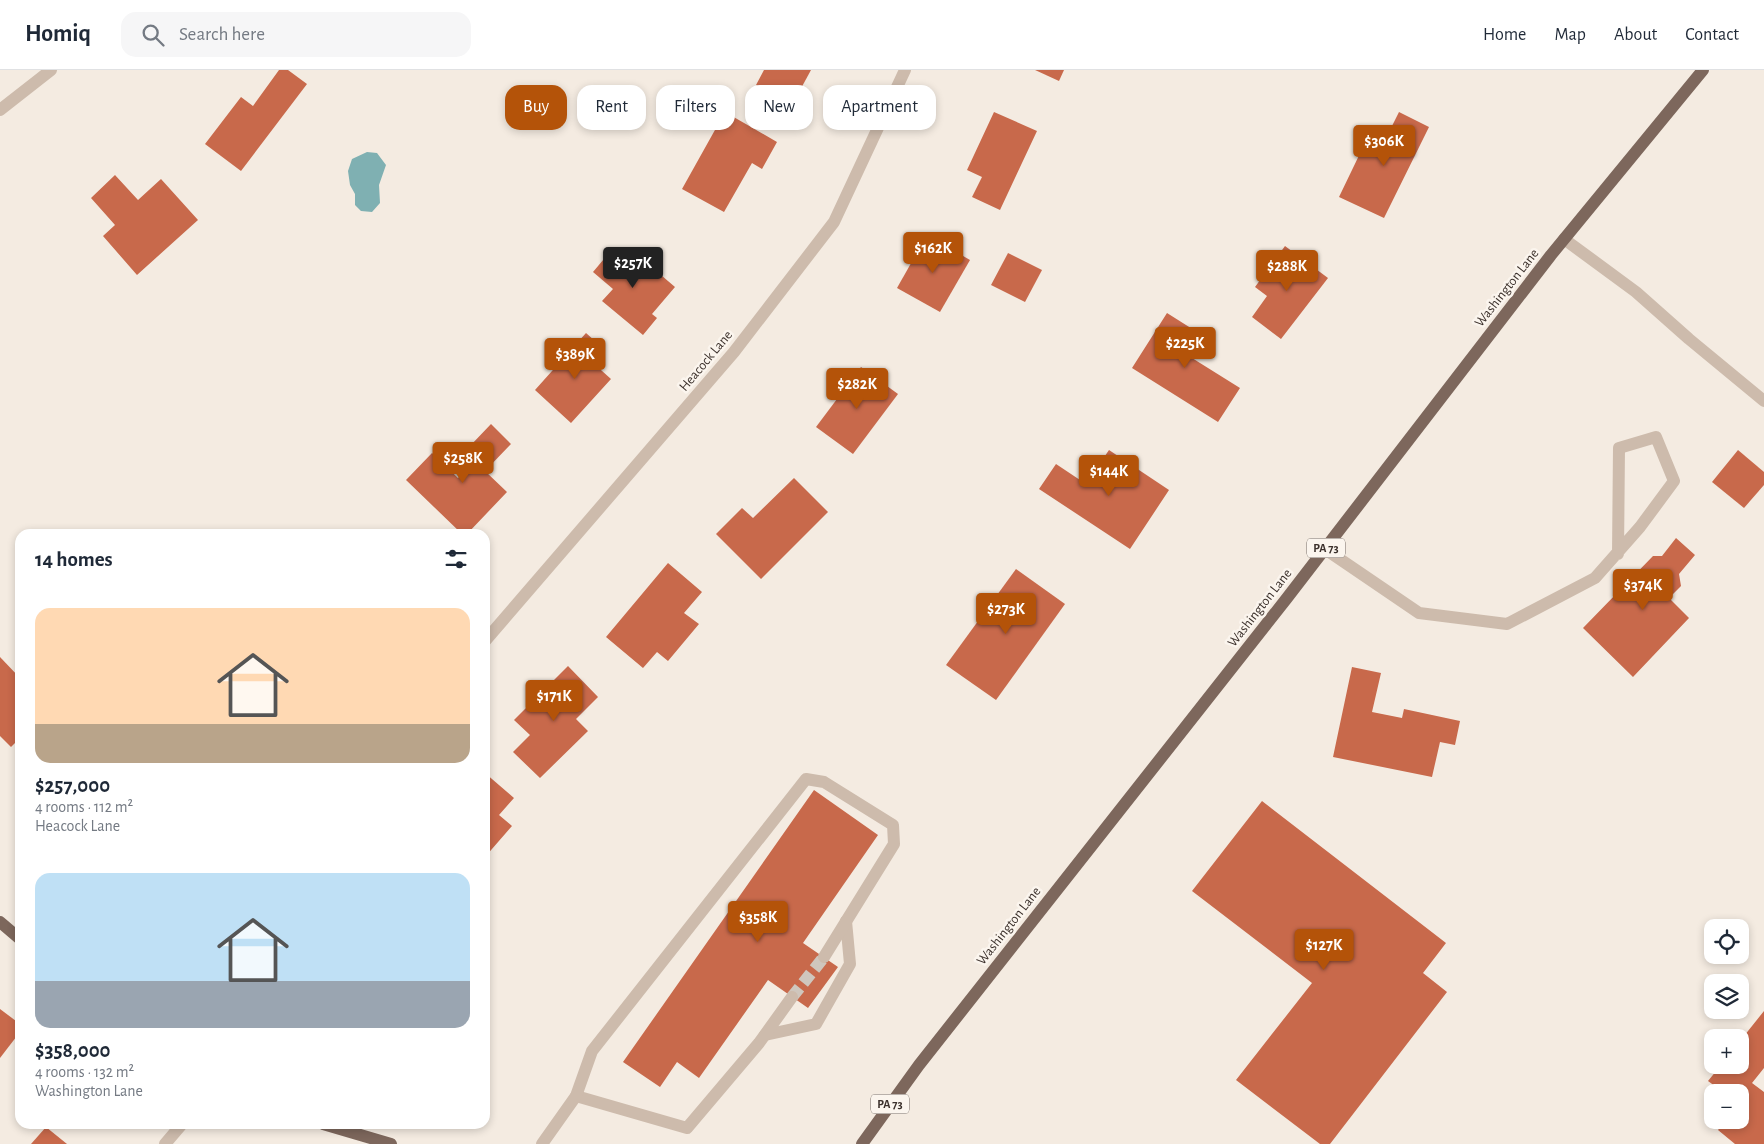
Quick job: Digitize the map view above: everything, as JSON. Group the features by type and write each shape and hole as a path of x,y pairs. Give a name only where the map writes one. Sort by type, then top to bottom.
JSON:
{"main road":[{"name":"Washington Lane","path":"862,1144 919,1065 1325,550 1564,239 1703,70"},
{"path":"0,922 15,935"},
{"path":"340,1129 391,1144"}],"street":[{"path":"0,110 51,70"},
{"name":"Heacock Lane","path":"490,635 734,352 834,222 906,70"},
{"path":"1564,239 1636,292 1764,401"},
{"path":"1325,550 1419,613 1507,624 1596,578 1618,554 1640,527 1674,481 1656,437 1619,448 1618,554"},
{"path":"542,1144 576,1096 592,1051 806,779 824,782 893,825 894,844 824,957"},
{"path":"765,1035 816,1024 850,964 846,921"},
{"path":"576,1096 687,1128 765,1035 792,997"},
{"path":"165,1144 178,1129"}],"water":[{"path":"367,152 377,153 386,165 379,185 380,203 372,212 361,211 355,205 355,194 350,185 348,171 352,159"}],"building":[{"path":"279,70 288,70 307,84 241,171 205,144 241,97 253,106"},
{"path":"764,70 811,70 803,85 756,85"},
{"path":"1035,70 1064,70 1059,81"},
{"path":"994,112 1037,131 1000,210 972,197 982,177 967,170"},
{"path":"1399,112 1429,127 1384,218 1339,197 1365,143 1380,150"},
{"path":"735,118 745,124 745,130 756,130 777,142 762,169 752,163 724,212 682,189 715,130 735,130"},
{"path":"115,175 138,200 161,179 198,220 137,275 103,236 115,225 91,198"},
{"path":"927,235 970,260 940,312 897,288"},
{"path":"1285,246 1328,278 1281,339 1252,317 1267,296 1255,287"},
{"path":"614,247 636,264 641,258 675,287 652,314 657,318 643,335 602,301 613,289 593,272"},
{"path":"1008,253 1042,270 1025,302 991,285"},
{"path":"1167,313 1205,337 1192,358 1240,388 1218,422 1132,368"},
{"path":"586,333 604,349 592,362 611,379 571,423 535,390"},
{"path":"861,367 898,394 853,454 816,427"},
{"path":"491,424 511,444 485,471 507,492 472,529 457,529 406,480 432,453 458,478 479,455 470,446"},
{"path":"1109,450 1169,490 1130,549 1039,489 1056,464 1086,484"},
{"path":"1738,450 1764,472 1764,485 1744,508 1712,482"},
{"path":"794,478 828,512 761,579 716,534 742,508 753,518"},
{"path":"1676,538 1695,555 1679,574 1681,586 1669,598 1689,618 1633,677 1583,628 1653,556 1662,556"},
{"path":"668,563 702,592 684,613 699,624 668,661 657,652 643,668 606,637"},
{"path":"1016,569 1065,604 996,700 946,665"},
{"path":"0,657 15,673 15,743 11,747 0,736"},
{"path":"568,666 598,697 576,719 588,731 540,778 513,752 530,735 514,720"},
{"path":"1352,667 1381,673 1372,712 1402,718 1404,709 1460,721 1455,745 1440,742 1432,777 1333,757"},
{"path":"490,777 514,798 499,815 512,826 490,851"},
{"path":"814,790 878,835 803,943 838,967 808,1008 768,980 699,1078 677,1062 660,1087 623,1062"},
{"path":"1262,801 1446,943 1423,973 1447,992 1330,1144 1320,1144 1236,1080 1312,983 1192,891"},
{"path":"0,1009 15,1020 15,1038 0,1058"},
{"path":"1764,1011 1764,1068 1752,1083 1764,1092 1764,1144 1735,1144 1718,1130 1749,1129 1749,1084 1712,1084 1708,1081 1714,1074 1749,1074 1749,1030"},
{"path":"44,1129 48,1129 67,1144 31,1144"}],"tunnel":[{"path":"792,997 824,957"}]}
